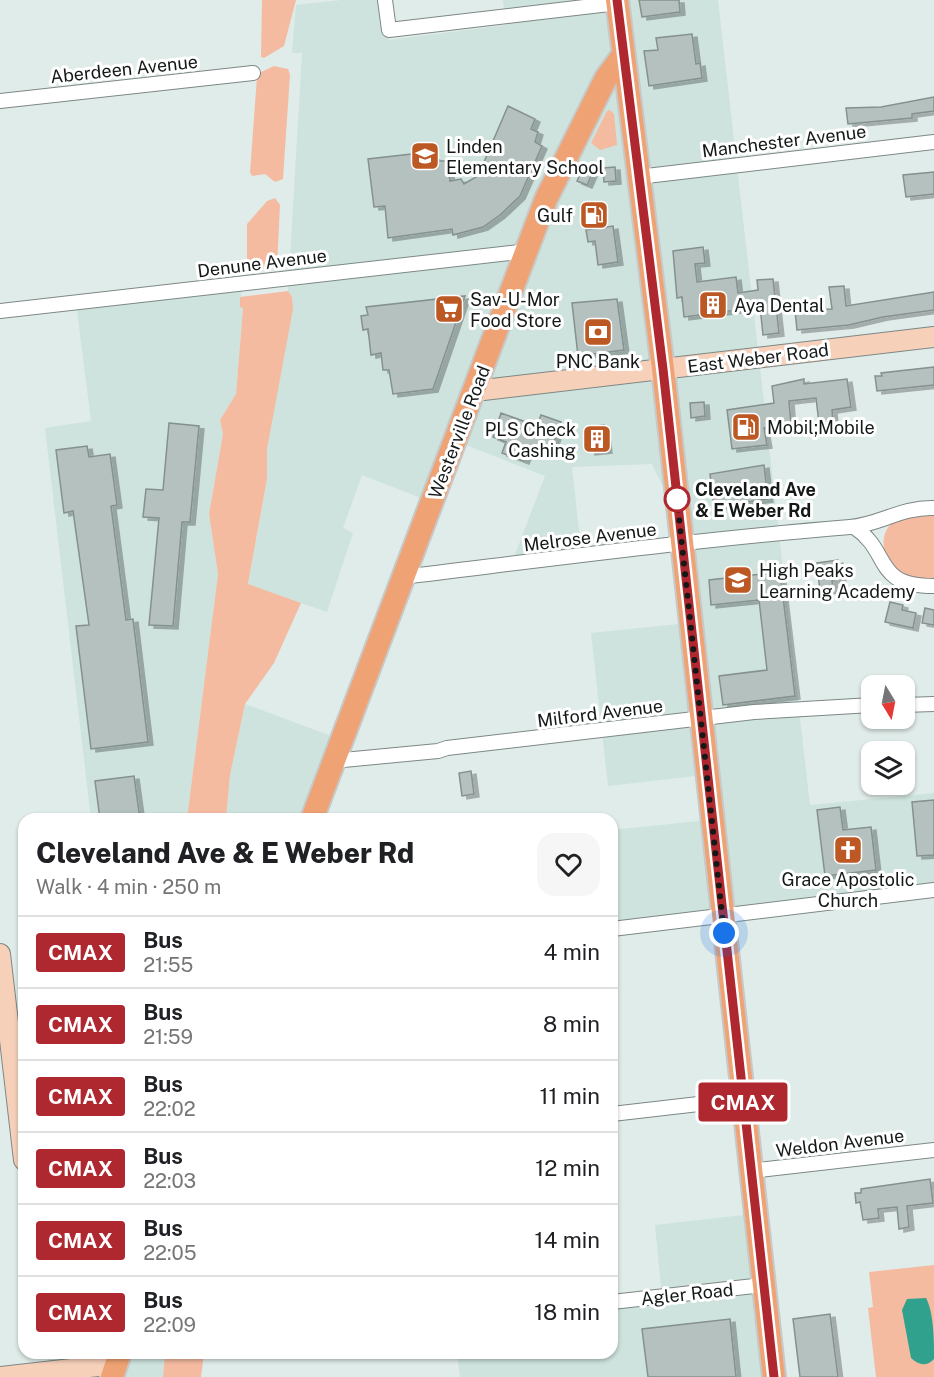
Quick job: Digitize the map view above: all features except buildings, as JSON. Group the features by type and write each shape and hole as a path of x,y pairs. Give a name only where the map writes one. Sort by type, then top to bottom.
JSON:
{"main road":[{"path":"617,1 663,369 774,1377"},
{"name":"Westerville Road","path":"314,813 546,199 606,78 623,55"},
{"path":"584,122 600,106 608,103 615,105 632,122"}],"street":[{"path":"386,0 389,30 617,1"},
{"name":"Aberdeen Avenue","path":"0,101 253,74"},
{"name":"Manchester Avenue","path":"638,177 934,142"},
{"name":"Denune Avenue","path":"0,311 528,251"},
{"name":"East Weber Road","path":"475,391 934,337"},
{"name":"Melrose Avenue","path":"402,578 682,544 854,527 898,512 934,508"},
{"path":"854,527 872,542 888,573 902,582 934,586"},
{"name":"Milford Avenue","path":"333,760 438,752 447,748 701,718 799,708 861,705"},
{"path":"915,705 934,705"},
{"path":"618,928 934,890"},
{"path":"0,954 18,1108"},
{"path":"618,1113 742,1099"},
{"name":"Weldon Avenue","path":"750,1171 934,1150"},
{"name":"Agler Road","path":"618,1301 763,1285"},
{"path":"0,1377 50,1362 116,1365"}],"shaded area":[{"path":"262,0 296,0 284,46 264,58 261,57"},
{"path":"341,0 383,0 389,40 506,25 503,0 718,0 810,805 934,793 934,890 618,928 618,829 709,820 704,775 608,786 591,633 688,623 679,520 652,464 572,467 582,559 511,565 545,476 456,441 431,502 362,475 343,528 353,533 327,612 248,585 267,480 267,449 292,297 288,293 302,53 292,53 296,5"},
{"path":"274,66 288,69 290,75 283,179 275,182 265,174 252,176 250,172 257,77 261,72"},
{"path":"610,110 614,114 617,145 600,150 591,143 607,111"},
{"path":"275,198 280,205 277,267 247,270 247,224 267,201"},
{"path":"242,284 240,307 243,307 236,395 220,420 223,434 209,514 218,574 188,813 90,813 45,428 91,421 76,303"},
{"path":"288,291 292,297 293,309 267,449 267,479 248,584 301,603 274,663 245,704 230,775 227,813 188,813 218,574 209,514 223,434 220,420 236,394 243,308 240,307 240,297"},
{"path":"934,513 934,579 913,578 901,574 890,564 884,550 888,528 897,519"},
{"path":"245,704 342,740 314,813 227,813 230,775"},
{"path":"752,1214 773,1377 460,1377 458,1359 618,1359 618,1302 662,1297 655,1225"},
{"path":"934,1265 934,1377 876,1377 868,1308 873,1307 869,1272"},
{"path":"926,1298 932,1319 934,1359 922,1364 911,1358 902,1310 907,1299"},
{"path":"47,1359 164,1359 163,1377 0,1377 48,1366"},
{"path":"164,1359 203,1359 201,1377 163,1377"}],"bus line":[{"name":"CMAX","path":"617,0 663,369 774,1377"}],"place":[{"name":"Linden Elementary School","path":"425,156"},
{"name":"Gulf","path":"594,215"},
{"name":"Aya Dental","path":"713,305"},
{"name":"Sav-U-Mor Food Store","path":"449,309"},
{"name":"PNC Bank","path":"598,332"},
{"name":"Mobil;Mobile","path":"746,427"},
{"name":"PLS Check Cashing","path":"597,439"},
{"name":"Cleveland Ave & E Weber Rd","path":"677,499"},
{"name":"High Peaks Learning Academy","path":"738,580"},
{"name":"Grace Apostolic Church","path":"848,850"}],"route":[{"path":"677,499 724,933"}]}
